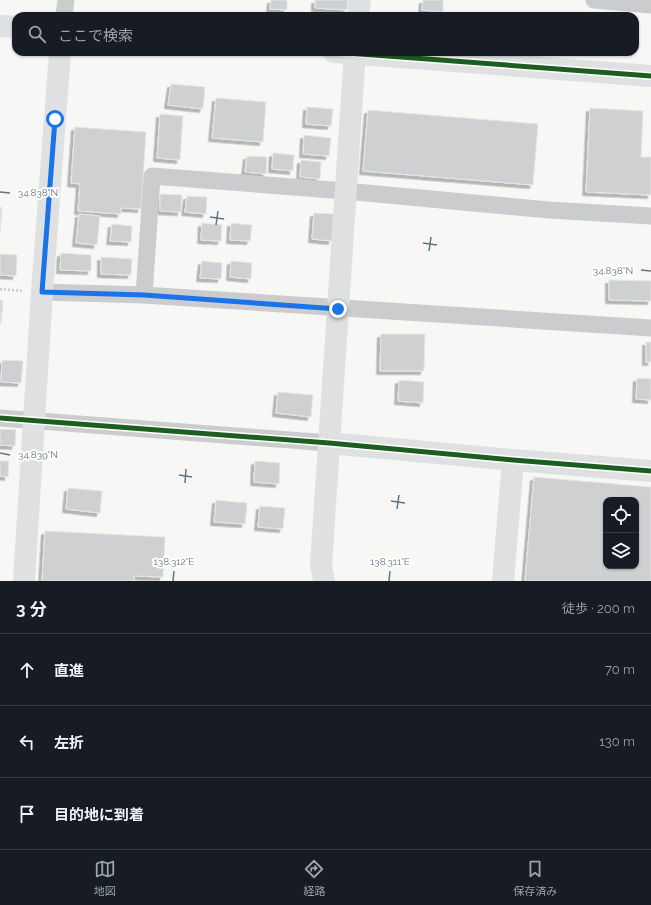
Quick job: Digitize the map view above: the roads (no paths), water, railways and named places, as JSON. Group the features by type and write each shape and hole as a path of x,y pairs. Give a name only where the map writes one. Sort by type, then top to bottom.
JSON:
{"street":[{"path":"64,12 66,0"},
{"path":"358,12 360,0"},
{"path":"594,0 651,5"},
{"path":"0,26 12,27"},
{"path":"24,581 42,292 60,56"},
{"path":"324,581 321,565 345,192 348,56"},
{"path":"388,56 651,76"},
{"path":"144,295 152,176 549,210 651,216"},
{"path":"42,292 144,295 338,309 651,328"},
{"path":"0,418 329,443 651,471"},
{"path":"503,581 513,460"}]}
